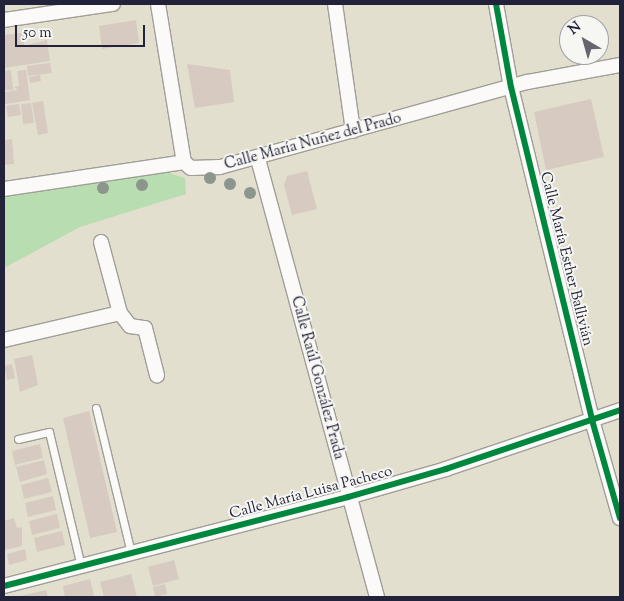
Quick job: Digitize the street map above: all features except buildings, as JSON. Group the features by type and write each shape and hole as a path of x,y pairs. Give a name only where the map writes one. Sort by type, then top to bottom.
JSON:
{"street":[{"path":"4,20 113,4"},
{"path":"158,4 184,162"},
{"path":"335,4 353,132"},
{"name":"Calle María Esther Ballivián","path":"496,4 511,87 592,420 620,518"},
{"name":"Calle María Nuñez del Prado","path":"4,188 184,162 191,168 210,168 258,158 511,87 620,65"},
{"name":"Calle Raúl González Prada","path":"258,158 348,497 377,597"},
{"path":"101,242 120,313 130,326 146,328 157,375"},
{"path":"4,340 120,313"},
{"name":"Calle María Luisa Pacheco","path":"4,586 348,497 620,410"}],"lane":[{"path":"96,408 131,553"},
{"path":"18,439 49,432 80,566"}],"green space":[{"path":"166,172 185,178 186,194 80,227 4,268 4,196"}],"cycle path":[{"path":"496,4 511,87 592,420 620,518"},
{"path":"4,586 348,497 446,469 620,410"}]}
